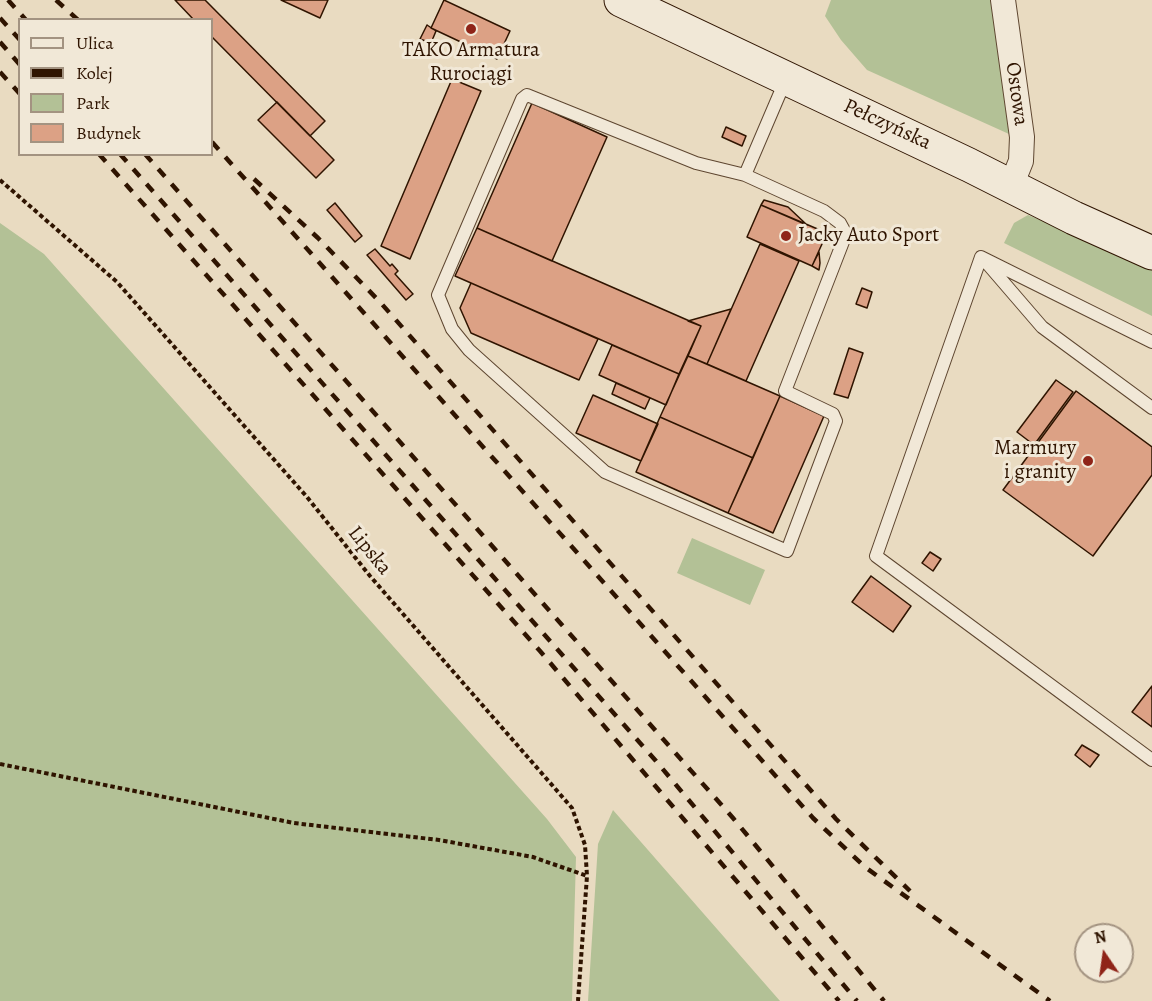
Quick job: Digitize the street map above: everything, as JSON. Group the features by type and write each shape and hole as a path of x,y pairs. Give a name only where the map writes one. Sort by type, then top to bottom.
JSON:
{"main road":[{"name":"Pełczyńska","path":"621,0 1074,218 1152,253"}],"street":[{"name":"Ostowa","path":"1003,0 1022,137 1021,161 1011,186"}],"lane":[{"path":"745,175 786,78"},
{"path":"527,95 696,163 745,175 824,211 840,223 846,234 785,391 833,414 836,421 787,551 605,472 469,350 452,329 438,294 522,99 527,95"},
{"path":"981,257 1152,342"},
{"path":"981,257 1042,327 1152,408"},
{"path":"981,257 876,556 1152,760"}],"path":[{"name":"Lipska","path":"0,180 117,282 307,497 437,654 560,791 572,808 585,845 587,876 578,1001"},
{"path":"0,764 294,823 439,840 521,855 555,863 587,876"}],"green space":[{"path":"831,0 991,0 1009,134 867,70 841,40 825,16"},
{"path":"1028,215 1152,267 1152,316 1004,243 1014,223"},
{"path":"0,223 44,254 547,819 576,857 572,1001 0,1001"},
{"path":"692,538 765,570 750,605 677,573"},
{"path":"613,810 780,1001 588,1001 598,844"}],"building":[{"path":"175,0 205,0 325,121 310,136 213,38 213,18 192,18"},
{"path":"281,0 328,0 320,18"},
{"name":"TAKO Armatura Rurociągi","path":"444,0 510,31 497,59 431,28"},
{"path":"427,25 436,31 431,43 420,39"},
{"path":"452,79 481,91 410,259 381,246"},
{"path":"277,102 334,160 316,178 258,120"},
{"path":"532,103 607,137 552,261 477,228"},
{"path":"726,127 746,136 742,146 722,137"},
{"path":"764,200 788,207 807,225 761,205"},
{"path":"335,203 362,236 355,242 327,210"},
{"path":"761,205 827,233 812,266 747,237"},
{"path":"477,228 701,326 679,374 455,276"},
{"path":"760,244 799,261 746,381 707,364"},
{"path":"375,249 390,266 392,264 398,271 395,274 413,294 406,300 367,255"},
{"path":"819,252 820,263 819,270 812,266"},
{"path":"471,283 598,339 579,380 471,333 460,308"},
{"path":"862,288 872,292 867,308 856,304"},
{"path":"731,309 707,364 688,356 701,326 688,321"},
{"path":"612,345 679,374 666,405 599,375"},
{"path":"849,348 863,353 848,398 834,394"},
{"path":"688,356 780,396 753,458 660,417"},
{"path":"1056,380 1073,392 1034,445 1017,432"},
{"path":"616,383 650,398 645,409 612,394"},
{"name":"Marmury i granity","path":"1076,391 1152,447 1152,475 1093,556 1003,490"},
{"path":"593,395 658,424 641,461 576,433"},
{"path":"780,396 824,416 773,533 728,513"},
{"path":"660,417 753,458 728,513 636,472"},
{"path":"930,552 941,559 933,571 922,563"},
{"path":"871,576 911,606 893,632 852,602"},
{"path":"1152,686 1152,727 1132,712"},
{"path":"1082,745 1099,755 1090,767 1075,755"}],"railway":[{"path":"8,0 24,18"},
{"path":"56,0 76,18"},
{"path":"0,18 18,38"},
{"path":"0,42 18,63"},
{"path":"0,72 18,92"},
{"path":"213,143 813,818 865,867 1050,1001"},
{"path":"101,156 540,651 839,1001"},
{"path":"122,156 656,761 857,1001"},
{"path":"147,156 733,818 884,1001"},
{"path":"254,179 318,238 380,302 836,819 910,891"}],"place":[{"name":"TAKO Armatura Rurociągi","path":"471,29"},
{"name":"Jacky Auto Sport","path":"786,236"},
{"name":"Marmury i granity","path":"1088,461"}]}
